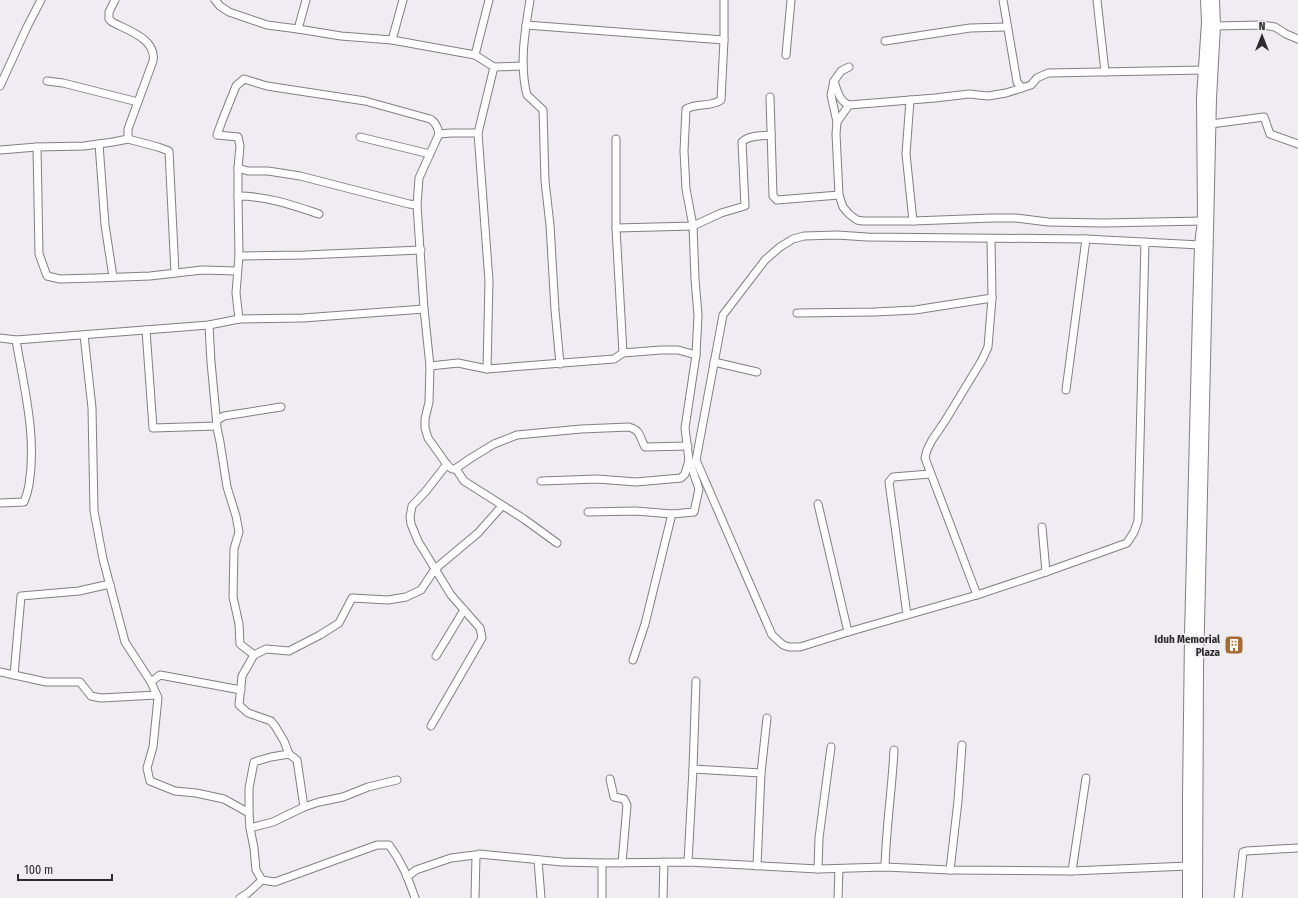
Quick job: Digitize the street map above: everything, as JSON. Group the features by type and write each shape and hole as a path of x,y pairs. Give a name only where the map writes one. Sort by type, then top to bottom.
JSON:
{"highway":[{"path":"1188,898 1188,798 1195,635 1211,124 1204,70 1207,22 1206,0"},
{"path":"1197,898 1198,669 1195,635 1198,312 1207,98 1215,26 1214,0"}],"street":[{"path":"0,86 41,0"},
{"path":"115,0 109,12 109,19 142,38 153,49 154,55 128,129 128,139"},
{"path":"215,0 220,6 229,12 267,25 298,28 341,36 392,40 475,55 494,68 523,66"},
{"path":"298,28 306,0"},
{"path":"392,40 403,0"},
{"path":"475,55 489,0"},
{"path":"530,0 526,25 523,66 527,95 543,110 545,182 550,225 560,364"},
{"path":"588,512 636,511 672,514 694,512 695,509 699,489 689,460 685,428 696,355 698,315 693,226 686,189 684,151 686,109 692,106 714,105 721,100 724,0"},
{"path":"786,55 791,0"},
{"path":"1003,0 1017,82 1022,88"},
{"path":"1097,0 1105,72"},
{"path":"526,25 724,40"},
{"path":"1215,26 1275,27 1298,39"},
{"path":"885,41 970,28 1007,27"},
{"path":"849,67 841,71 834,80 831,95 837,122 836,134 839,196 843,207 857,220 913,221 1016,218 1048,222 1103,223 1203,221"},
{"path":"487,369 489,281 478,134 494,68"},
{"path":"834,80 844,103 849,105 969,94 988,96 1006,93 1031,85 1037,78 1048,73 1204,70"},
{"path":"239,320 236,293 239,256 238,168 240,146 238,137 217,135 236,86 244,79 267,86 365,102 430,119 435,123 439,134 419,178 417,205 424,310 430,366 429,402 425,419 425,428 428,438 447,464 452,469 456,469 464,481 524,519 557,543"},
{"path":"47,81 63,83 138,102"},
{"path":"770,97 774,198 777,200 839,196"},
{"path":"910,100 906,154 913,221"},
{"path":"837,122 849,105"},
{"path":"1211,124 1264,117 1270,134 1298,144"},
{"path":"439,134 478,134"},
{"path":"616,228 693,226 721,213 745,206 742,142 744,139 752,137 771,135"},
{"path":"360,137 430,154"},
{"path":"0,150 37,147 84,146 128,139 169,151 175,273"},
{"path":"616,139 616,228 623,353"},
{"path":"99,144 105,225 113,277"},
{"path":"37,147 40,254 47,276 60,279 150,276 202,270 237,271"},
{"path":"238,168 248,171 268,171 300,176 417,205"},
{"path":"238,196 282,201 319,214"},
{"path":"1145,242 1138,521 1134,532 1127,543 977,595 907,614 800,647 789,647 783,645 772,635 696,460 723,315 765,260 780,246 793,239 804,236 836,235 991,239 1086,239 1145,242 1200,245"},
{"path":"977,595 925,458 927,450 978,367 988,347 992,298 991,239"},
{"path":"1066,390 1086,239"},
{"path":"239,256 420,250"},
{"path":"797,313 915,310 992,298"},
{"path":"0,338 16,340 209,325 239,320 303,318 424,310"},
{"path":"209,325 217,424 227,487 236,516 239,532 234,549 233,597 239,624 240,644 254,655"},
{"path":"146,330 153,428 217,426 224,416 281,407"},
{"path":"84,335 92,408 94,511 103,559 125,642 151,682 158,698 153,747 147,768 150,781 175,791 224,799 264,824"},
{"path":"0,503 24,502 29,485 32,437 16,340"},
{"path":"430,366 458,364 487,369 614,359 623,353 678,350 696,355"},
{"path":"714,362 757,372"},
{"path":"456,469 482,450 505,438 517,434 546,431 630,427 636,429 639,433 644,446 688,446"},
{"path":"541,481 597,479 636,482 681,478 685,474 689,460"},
{"path":"431,726 482,638 480,628 451,595 435,569 418,540 410,517 412,506 447,464"},
{"path":"907,614 889,482 893,477 930,474"},
{"path":"818,504 848,632"},
{"path":"304,807 298,760 289,754 284,741 271,721 248,713 239,705 242,676 254,655 266,649 290,651 320,635 339,623 352,598 388,600 406,597 422,590 435,569 478,533 502,506"},
{"path":"633,660 646,624 672,514"},
{"path":"1042,527 1046,572"},
{"path":"14,675 21,596 79,591 110,584"},
{"path":"436,656 464,610"},
{"path":"0,672 46,682 80,682 91,696 101,698 156,695"},
{"path":"151,682 160,676 241,690"},
{"path":"688,862 696,681"},
{"path":"757,866 760,773 767,718"},
{"path":"950,870 958,802 962,745"},
{"path":"818,869 819,838 831,747"},
{"path":"886,867 886,845 894,750"},
{"path":"262,880 256,870 249,815 249,788 254,762 289,754"},
{"path":"693,769 760,773"},
{"path":"1072,871 1086,778"},
{"path":"610,779 614,797 624,800 627,805 622,863"},
{"path":"250,828 273,822 304,807 319,802 343,797 368,787 397,780"},
{"path":"262,880 275,882 377,845 389,845 398,857 415,898"},
{"path":"1238,898 1242,852 1298,848"},
{"path":"407,877 416,870 451,858 476,856 479,854 538,860 602,863 688,862 818,869 886,867 950,870 1072,871 1188,866"},
{"path":"475,898 476,856"},
{"path":"538,860 541,898"},
{"path":"663,898 664,862"},
{"path":"602,863 602,898"},
{"path":"837,897 839,869"},
{"path":"240,898 262,880"}],"place":[{"name":"Iduh Memorial Plaza","path":"1234,645"}]}
